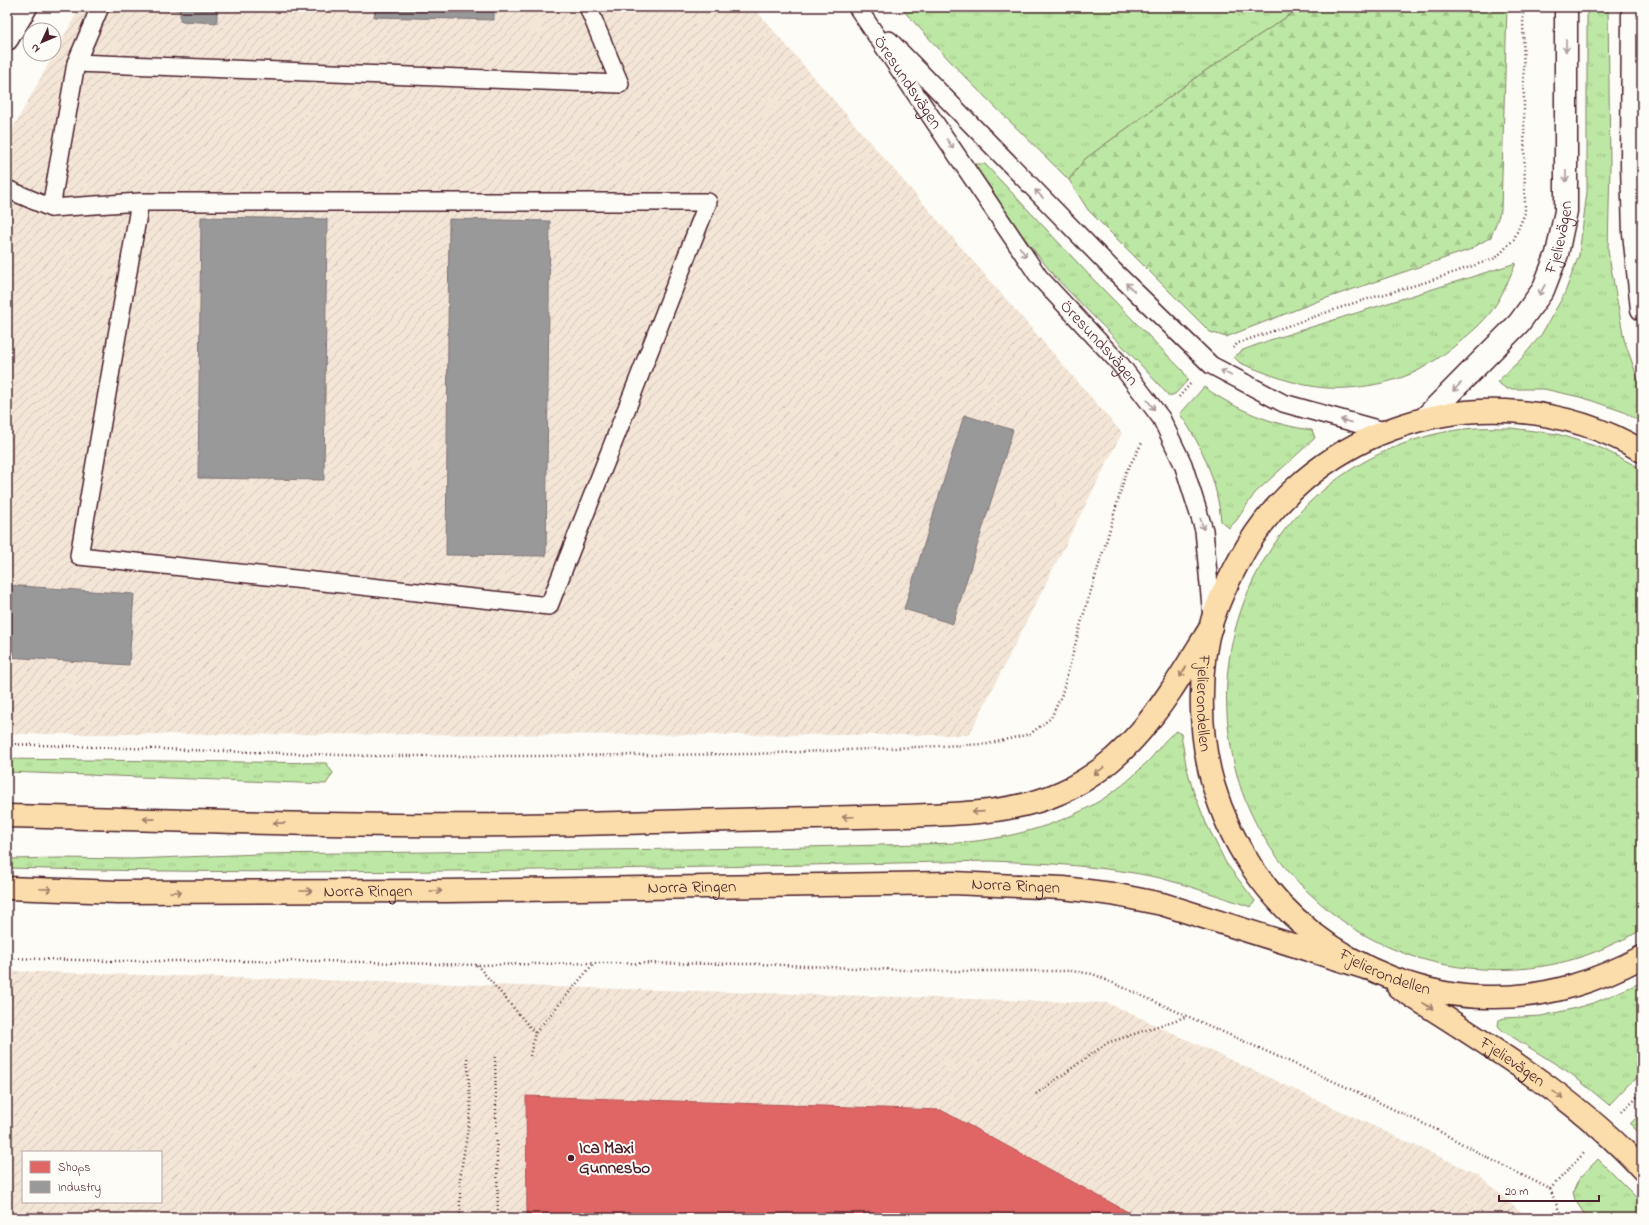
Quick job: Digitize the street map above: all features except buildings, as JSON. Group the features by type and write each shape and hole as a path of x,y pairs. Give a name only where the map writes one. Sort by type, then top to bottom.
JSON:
{"main road":[{"path":"7,39 26,7"},
{"name":"Fjelievägen","path":"1425,418 1519,323 1543,290 1557,254 1566,211 1566,7"},
{"path":"1633,7 1632,172 1634,233 1642,309"},
{"name":"Fjelierondellen","path":"1642,451 1622,439 1575,422 1525,412 1475,411 1425,418 1384,432 1344,451 1314,472 1276,507 1249,542 1228,581 1211,625 1202,671 1201,716 1206,761 1218,804 1237,846 1262,883 1293,916 1321,940 1369,969 1410,985 1451,994 1493,998 1535,995 1575,986 1614,972 1642,957"},
{"path":"7,816 318,824 516,825 932,815 1010,808 1048,798 1065,791 1098,772 1115,759 1156,713 1211,625"},
{"name":"Norra Ringen","path":"7,888 118,892 448,891 953,883 1063,888 1112,894 1162,904 1369,969"},
{"name":"Fjelievägen","path":"1369,969 1523,1068 1602,1130 1642,1169"}],"lane":[{"path":"51,208 76,63 100,7"},
{"path":"76,63 620,84 588,7"},
{"name":"Öresundsvägen","path":"858,7 1113,270 1212,365 1283,403 1384,432"},
{"name":"Öresundsvägen","path":"858,7 1039,277 1120,364 1161,418 1183,464 1204,530 1211,625"},
{"path":"7,189 51,208 140,202 708,202 550,606 79,556 140,202"}],"path":[{"path":"7,744 373,756 753,754 987,744 1030,734 1051,718 1062,694 1081,623 1126,472 1141,443 1186,388 1238,343 1354,303 1426,282 1496,258 1514,239 1525,213 1523,7"},
{"path":"7,958 110,961 325,962 477,965 595,963 758,964 927,970 1071,971 1093,974 1403,1114 1550,1189 1562,1218"},
{"path":"530,1056 535,1033 595,963"},
{"path":"477,965 535,1033"},
{"path":"1036,1094 1107,1043 1186,1016"},
{"path":"460,1218 460,1177 471,1110 467,1055"},
{"path":"495,1057 498,1218"},
{"path":"1619,1114 1642,1092"},
{"path":"1550,1189 1588,1149"}],"shaded area":[{"path":"80,7 753,7 1122,433 969,735 7,734 7,139 50,62 62,62 62,40"},
{"path":"7,971 1108,1003 1479,1175 1528,1218 7,1218"}],"green space":[{"path":"900,7 1302,7 1205,71 1085,159 1069,180 964,76"},
{"path":"1302,7 1507,7 1501,210 1491,237 1469,250 1321,300 1226,337 1210,332 1088,210 1069,180 1085,159 1205,71"},
{"path":"1587,7 1608,7 1610,165 1608,251 1624,339 1642,391 1642,423 1624,412 1584,398 1544,389 1507,389 1497,382 1521,359 1541,335 1564,295 1579,255 1587,192"},
{"path":"975,164 985,164 1091,277 1183,371 1188,380 1175,394 1169,396 1055,277 996,202 976,170"},
{"path":"1516,263 1494,308 1477,327 1462,340 1421,369 1388,382 1350,388 1316,387 1293,382 1272,375 1240,363 1234,357 1243,350 1270,340"},
{"path":"1204,387 1229,403 1255,415 1297,428 1312,430 1315,438 1255,493 1236,521 1229,528 1221,521 1216,492 1208,465 1196,439 1180,414"},
{"path":"1476,428 1511,428 1557,434 1601,448 1642,469 1642,929 1629,937 1599,950 1566,961 1533,968 1498,970 1459,967 1437,963 1394,949 1354,929 1319,902 1298,882 1288,871 1262,835 1245,801 1239,784 1230,740 1227,697 1230,654 1240,613 1257,574 1279,537 1307,505 1339,477 1377,455 1398,446 1420,438 1454,430"},
{"path":"1177,731 1181,734 1186,765 1194,793 1206,823 1226,863 1255,901 1251,907 1183,884 1139,874 1076,866 990,861 622,869 376,872 130,871 7,868 7,859 132,859 259,854 767,848 957,843 1004,837 1027,831 1050,824 1093,805 1132,777 1166,740"},
{"path":"7,759 326,763 333,773 326,784 7,772"},
{"path":"1642,982 1642,1074 1628,1085 1609,1105 1570,1073 1503,1031 1498,1026 1499,1020 1504,1018 1541,1016 1572,1009 1596,1002"},
{"path":"1642,1112 1642,1136 1630,1124"},
{"path":"1598,1159 1642,1203 1642,1218 1587,1218 1575,1200 1573,1192 1579,1179"}],"place":[{"name":"Ica Maxi Gunnesbo","path":"571,1158"}]}
